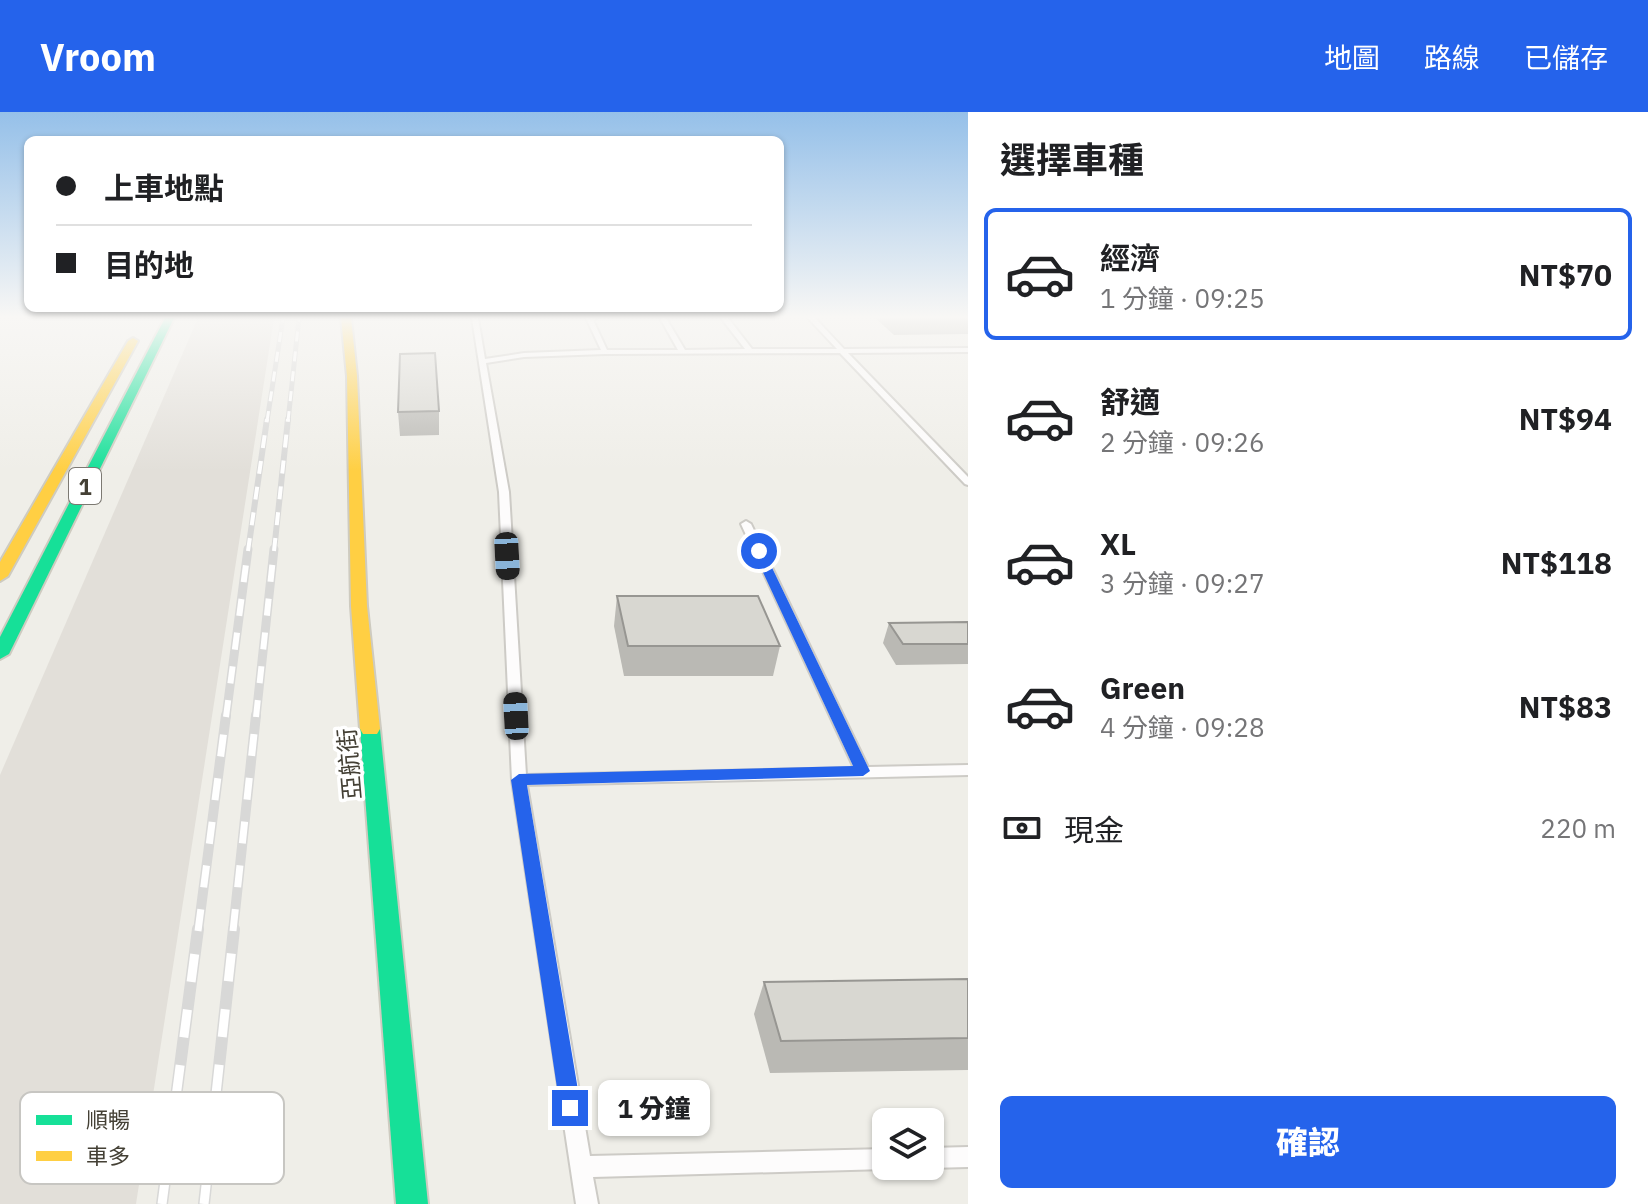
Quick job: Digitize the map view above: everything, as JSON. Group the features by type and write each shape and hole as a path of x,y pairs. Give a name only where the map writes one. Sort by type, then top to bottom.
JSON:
{"main road":[{"name":"1","path":"0,576 117,369"},
{"name":"1","path":"0,654 144,369"},
{"name":"亞航街","path":"351,369 359,606 412,1204"}],"lane":[{"path":"482,369 504,492 519,780 587,1204"},
{"path":"859,369 968,482"},
{"path":"746,524 863,771"},
{"path":"519,780 968,770"},
{"path":"944,1158 968,1157"},
{"path":"580,1167 872,1159"}],"shaded area":[{"path":"176,369 266,369 153,1092 20,1092 20,1184 139,1184 136,1204 0,1204 0,775"}],"building":[{"path":"399,369 436,369 439,411 398,412"},
{"path":"617,596 758,596 780,646 628,646"},
{"path":"968,622 968,644 903,644 889,623"},
{"path":"968,979 968,1038 781,1041 764,982"}],"railway":[{"path":"267,421 275,369"},
{"path":"288,421 294,369"},
{"path":"248,551 267,419"},
{"path":"274,551 288,419"},
{"path":"226,717 248,549"},
{"path":"256,717 274,549"},
{"path":"198,931 226,715"},
{"path":"233,931 256,715"},
{"path":"177,1092 198,929"},
{"path":"216,1092 234,929"},
{"path":"162,1204 165,1184"},
{"path":"204,1204 206,1184"}],"traffic: fast":[{"path":"0,654 144,369"},
{"path":"370,729 412,1204"}],"traffic: slow":[{"path":"0,576 117,369"},
{"path":"351,369 359,606 370,729"}],"route":[{"path":"570,1108 519,780 863,771 759,551"}]}
